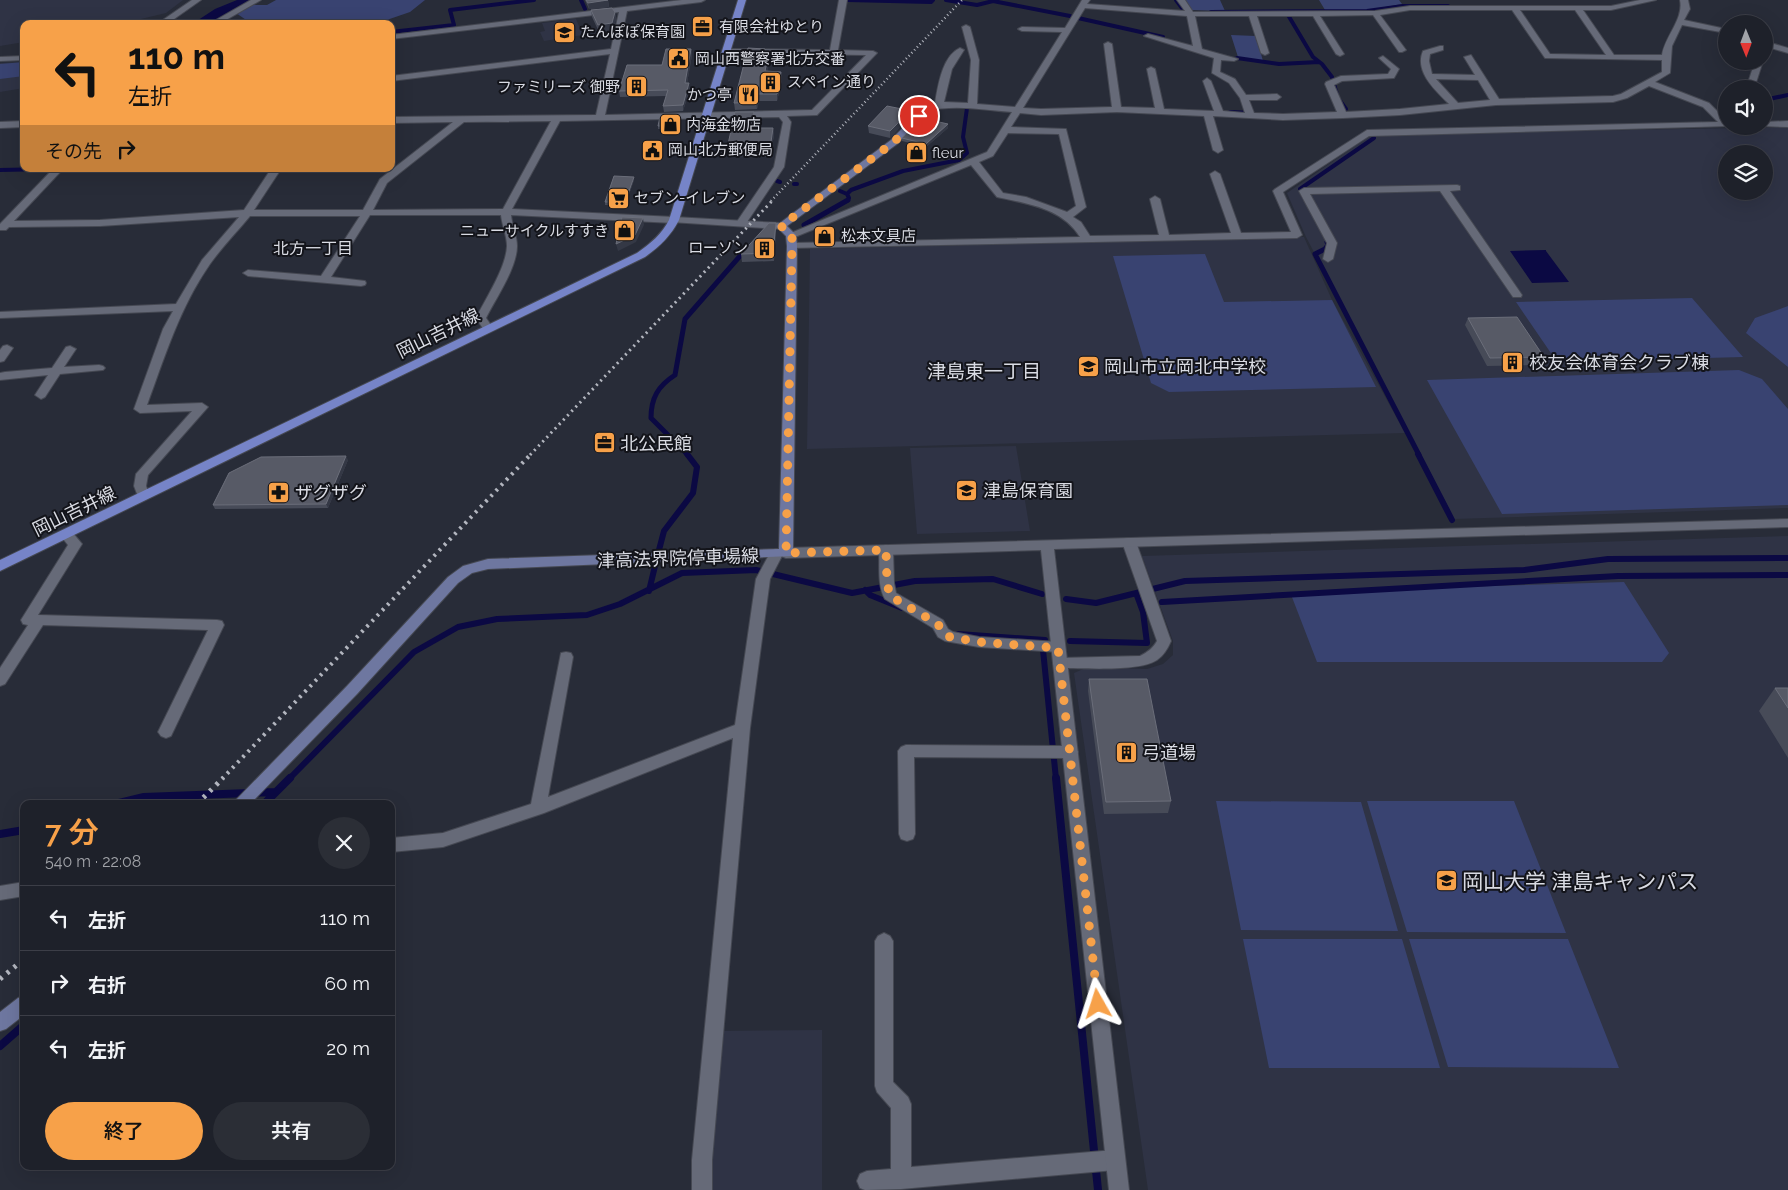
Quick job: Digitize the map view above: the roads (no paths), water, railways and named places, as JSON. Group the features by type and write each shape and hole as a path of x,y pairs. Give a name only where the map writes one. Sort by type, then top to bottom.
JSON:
{"main road":[{"name":"岡山吉井線","path":"0,566 640,255 656,244 669,231 674,220 742,0"},
{"path":"781,554 792,241 781,226 894,142 927,108"},
{"name":"津高法界院停車場線","path":"244,800 352,690 453,580 468,569 488,564 781,554"},
{"path":"0,1024 20,1007"}],"street":[{"path":"167,20 197,0"},
{"path":"220,20 257,0"},
{"path":"395,37 624,9 662,2 701,0"},
{"path":"834,52 843,0"},
{"path":"1181,0 1190,13 1198,50"},
{"path":"1562,0 1573,8 1612,57"},
{"path":"792,241 990,154 1084,3 1190,13 1315,14 1375,13 1408,5 1515,9 1543,6 1611,8 1647,0"},
{"path":"927,108 940,105 1016,112 1117,109 1251,114 1342,113 1457,107 1496,102 1613,99 1666,74 1665,58 1669,38 1686,9 1684,0"},
{"path":"600,118 624,9"},
{"path":"1515,9 1548,56 1665,58"},
{"path":"1252,13 1265,53"},
{"path":"1375,13 1402,50"},
{"path":"1315,14 1340,54"},
{"path":"1680,22 1718,29"},
{"path":"966,27 976,60 972,107"},
{"path":"1022,29 1066,30"},
{"path":"1148,36 1234,59"},
{"path":"1108,44 1117,109"},
{"path":"1773,47 1788,51"},
{"path":"1440,48 1426,54 1424,66 1430,76 1457,107"},
{"path":"940,105 946,74 955,55 960,50"},
{"path":"395,78 615,51"},
{"path":"395,120 814,113 873,53 726,51"},
{"path":"1218,56 1216,73 1232,81 1244,98 1251,114"},
{"path":"1468,57 1496,102"},
{"path":"0,59 20,58"},
{"path":"1342,113 1329,84 1341,79 1391,76 1395,69 1383,58"},
{"path":"1151,69 1160,110"},
{"path":"1430,76 1481,78"},
{"path":"1207,81 1219,112"},
{"path":"1650,83 1706,105 1718,117"},
{"path":"1244,98 1277,97"},
{"path":"1208,113 1218,150"},
{"path":"741,223 779,167 787,122 780,114"},
{"path":"488,328 481,318 500,280 513,247 506,221 506,212 556,118"},
{"path":"395,171 462,119"},
{"path":"0,125 20,124"},
{"path":"792,241 1088,240 1297,235 1278,191 1367,133 1718,124"},
{"path":"1773,125 1788,124"},
{"path":"1005,130 1062,132 1082,207 1066,216"},
{"path":"973,161 1000,195 1023,199 1059,211 1083,231 1088,240"},
{"path":"3,228 55,172"},
{"path":"144,496 140,486 142,474 202,407 140,409 169,329 206,262 247,213 274,172"},
{"path":"323,281 367,212 383,182 393,172"},
{"path":"1215,174 1237,236"},
{"path":"1443,188 1517,295"},
{"path":"1328,259 1332,243 1304,191 1457,188"},
{"path":"1155,199 1165,238"},
{"path":"3,228 247,213 367,212 506,212 781,226"},
{"path":"248,273 360,283"},
{"path":"0,315 180,306"},
{"path":"0,358 7,348"},
{"path":"41,395 70,349"},
{"path":"0,377 99,368"},
{"path":"702,1190 702,1160 742,728 766,574 781,554 1047,544 1788,523"},
{"path":"66,534 75,544 28,620 217,625 166,732"},
{"path":"886,550 890,596 938,624 950,637 1141,661 1153,657 1160,650 1164,641 1129,542"},
{"path":"1047,544 1051,651 1058,752 1101,1161 1119,1190"},
{"path":"0,680 39,620"},
{"path":"538,808 566,657"},
{"path":"395,845 443,840 538,808 742,728"},
{"path":"907,834 906,751 1058,752"},
{"path":"0,893 20,890"},
{"path":"884,940 884,1086 901,1104 901,1179"},
{"path":"867,1181 1101,1161"}],"waterway":[{"path":"395,32 454,25 450,10 534,0"},
{"path":"581,0 585,9"},
{"path":"848,0 931,2 933,0"},
{"path":"946,0 977,5 993,1 1070,16"},
{"path":"1176,0 1185,12 1191,12"},
{"path":"1211,12 1367,11 1403,6 1448,6"},
{"path":"1288,15 1313,57 1322,64 1332,77 1338,98 1346,109 1337,113"},
{"path":"1078,18 1163,37"},
{"path":"1237,58 1279,64 1319,62"},
{"path":"1773,98 1788,95"},
{"path":"847,194 851,190 903,171 959,160 967,153 963,137 967,108"},
{"path":"1230,112 1252,113"},
{"path":"1304,198 1300,189 1374,138"},
{"path":"0,170 20,170"},
{"path":"840,191 847,194"},
{"path":"847,194 849,198 847,200"},
{"path":"804,225 847,200"},
{"path":"1327,242 1328,245 1325,249 1315,254 1419,455"},
{"path":"687,454 651,418 652,404 660,388 675,375 685,319 747,248"},
{"path":"659,550 664,531 693,493 697,467 687,454"},
{"path":"1418,454 1452,520"},
{"path":"1136,593 1185,581 1524,570 1608,559 1788,558"},
{"path":"649,589 655,566"},
{"path":"649,589 682,573 756,570 852,593 865,590"},
{"path":"1162,602 1618,576 1788,575"},
{"path":"865,590 915,581 993,579 1042,594"},
{"path":"289,779 414,652 458,627 497,619 587,615 620,604 649,589"},
{"path":"865,590 870,595 902,608"},
{"path":"1066,599 1096,603 1136,593"},
{"path":"1070,641 1147,643 1143,612 1136,593"},
{"path":"958,634 1045,640"},
{"path":"1042,640 1056,779"},
{"path":"1056,778 1098,1190"},
{"path":"268,800 289,779"},
{"path":"132,800 144,797 275,792"},
{"path":"0,834 20,831"},
{"path":"0,1046 20,1028"}],"railway":[{"path":"771,201 962,0"},
{"path":"530,455 773,200"},
{"path":"222,779 531,454"},
{"path":"201,800 222,779"},
{"path":"0,979 20,962"}],"place":[{"name":"有限会社ゆとり","path":"703,27"},
{"name":"たんぽぽ保育園","path":"564,32"},
{"name":"岡山西警察署北方交番","path":"679,59"},
{"name":"スペイン通り","path":"771,82"},
{"name":"ファミリーズ 御野","path":"636,87"},
{"name":"かつ亭","path":"748,95"},
{"name":"内海金物店","path":"670,125"},
{"name":"岡山北方郵便局","path":"652,150"},
{"name":"fleur","path":"916,153"},
{"name":"セブン-イレブン","path":"618,198"},
{"name":"ニューサイクルすすき","path":"625,231"},
{"name":"松本文具店","path":"825,236"},
{"name":"ローソン","path":"764,248"},
{"name":"校友会体育会クラブ棟","path":"1513,362"},
{"name":"岡山市立岡北中学校","path":"1088,366"},
{"name":"北公民館","path":"604,443"},
{"name":"津島保育園","path":"967,490"},
{"name":"ザグザグ","path":"279,492"},
{"name":"弓道場","path":"1126,752"},
{"name":"岡山大学 津島キャンパス","path":"1446,881"}],"district":[{"name":"北方一丁目","path":"313,248"},
{"name":"津島東一丁目","path":"984,371"}]}
